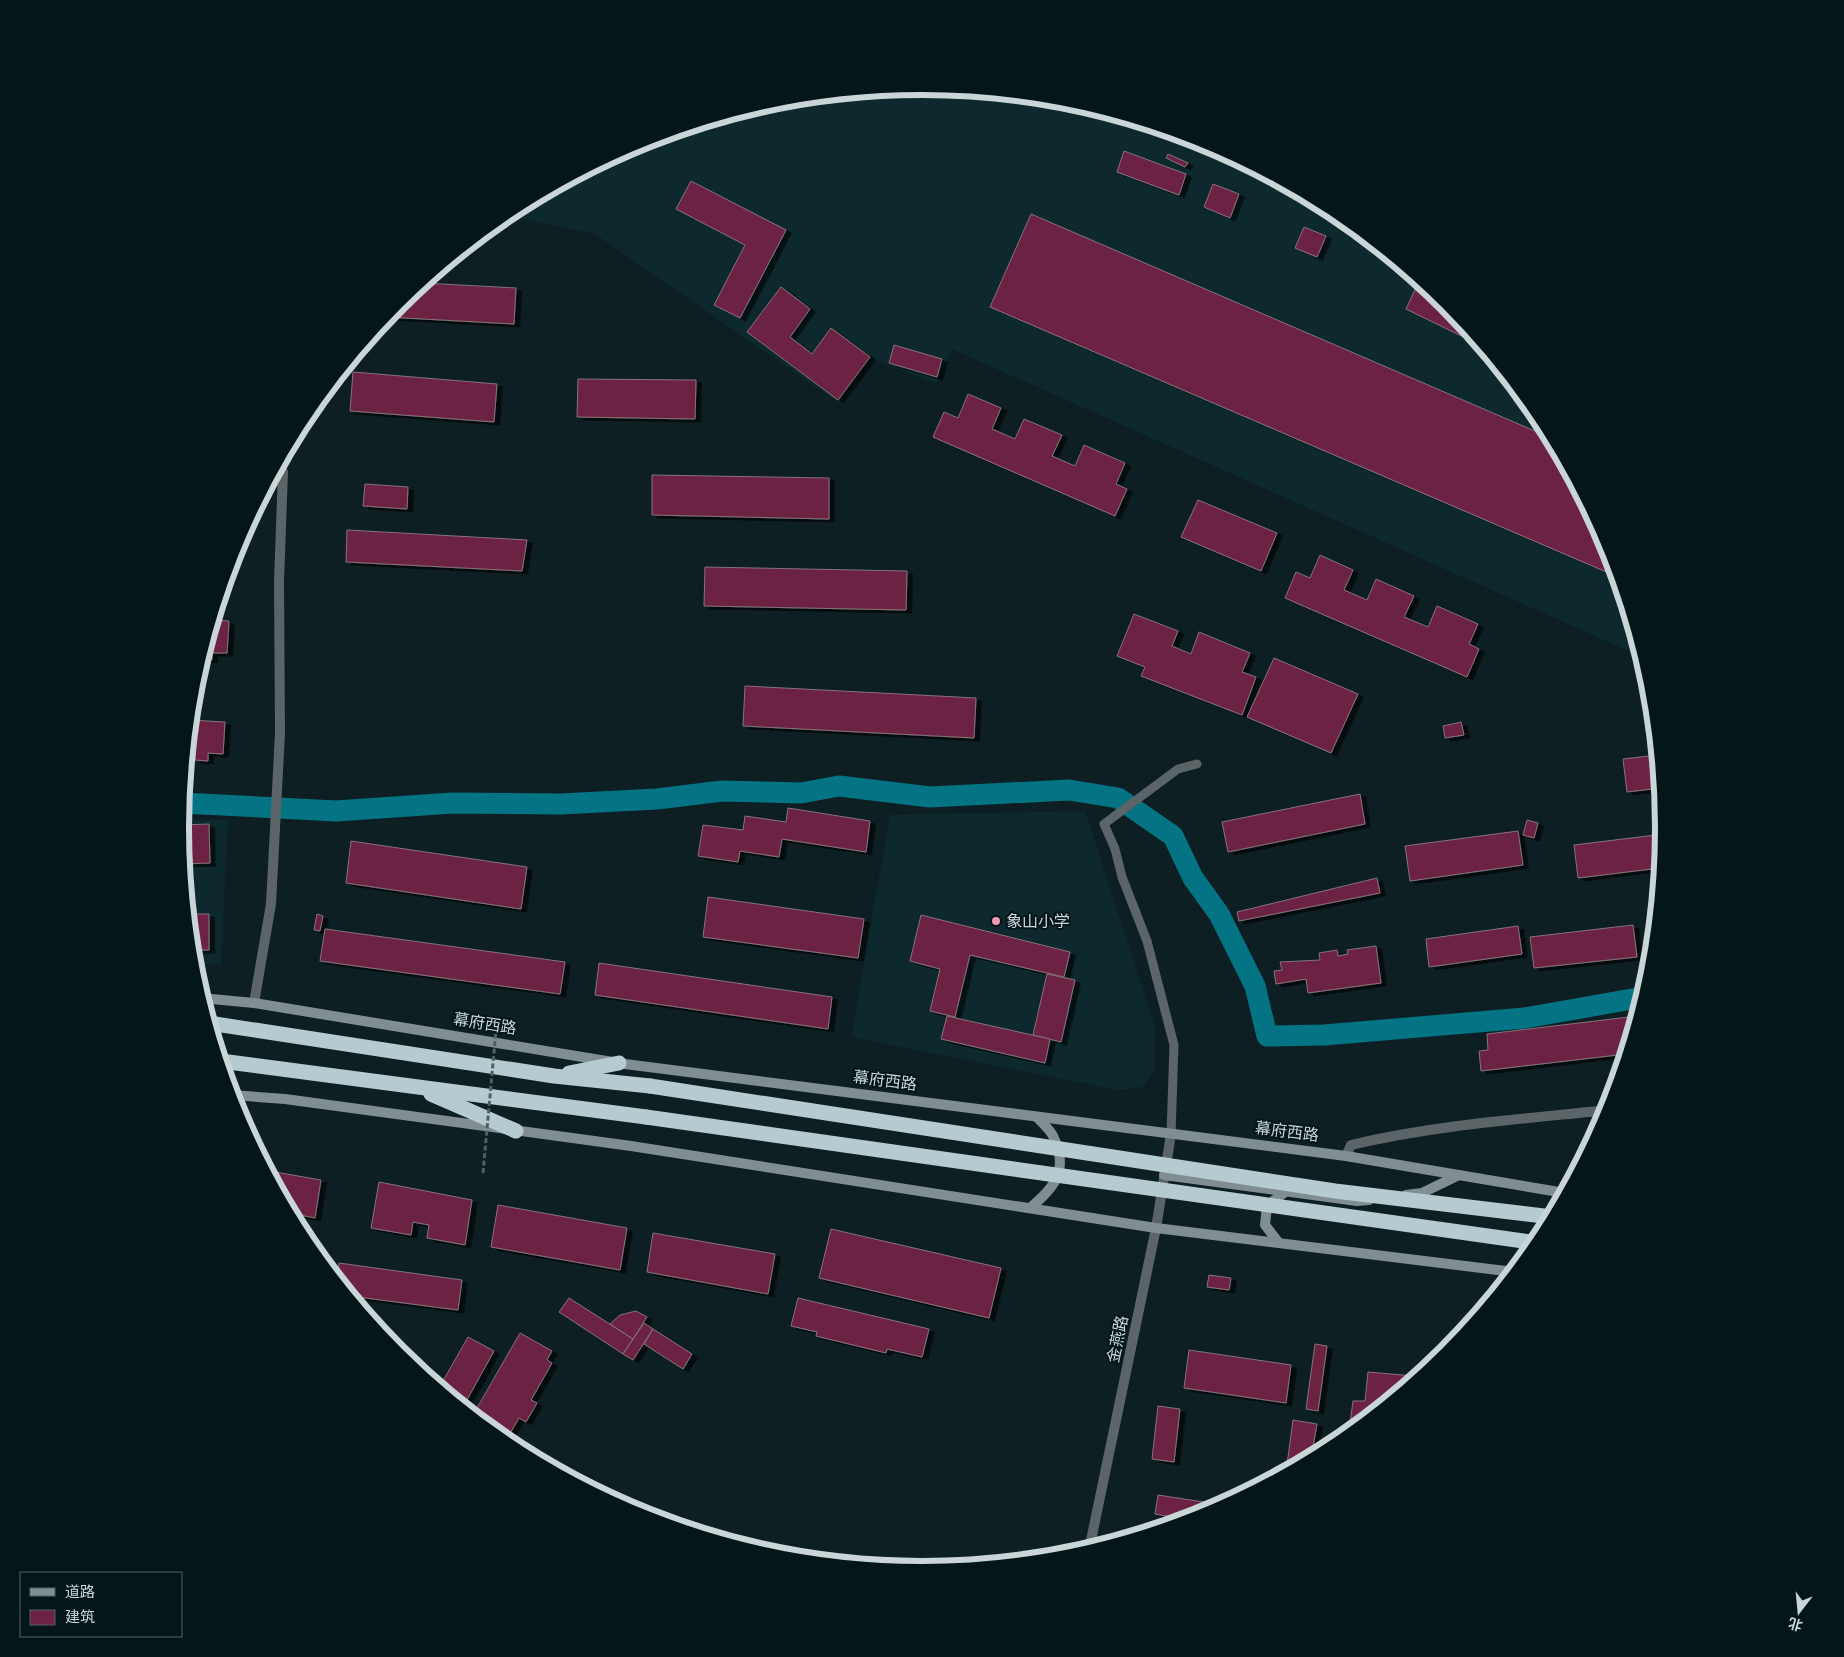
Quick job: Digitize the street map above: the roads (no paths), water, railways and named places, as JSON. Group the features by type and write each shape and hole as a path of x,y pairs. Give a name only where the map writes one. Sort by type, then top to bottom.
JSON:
{"highway":[{"path":"215,1024 554,1076 650,1086 1335,1191 1544,1216"},
{"path":"226,1062 646,1117 1528,1242"},
{"path":"554,1076 618,1063"},
{"path":"414,1087 516,1131"}],"main road":[{"name":"幕府西路","path":"209,999 254,1003 618,1063 1346,1156 1559,1192"},
{"path":"239,1096 285,1100 631,1146 1156,1228 1507,1271"},
{"path":"1030,1208 1048,1193 1057,1180 1060,1161 1054,1137 1036,1117"},
{"path":"1164,1175 1357,1201 1422,1193 1458,1176"},
{"path":"1280,1243 1264,1225 1267,1206 1285,1192"}],"street":[{"path":"254,1003 271,904 274,851 280,733 279,581 283,472"},
{"path":"1346,1156 1351,1145 1385,1137 1461,1124 1599,1111"},
{"name":"金燕路","path":"1091,1542 1156,1228 1171,1134"}],"lane":[{"path":"1171,1134 1174,1045 1147,941 1122,877 1116,849 1104,824 1178,769 1197,764"}],"waterway":[{"path":"190,803 336,811 453,803 561,804 657,799 722,791 801,793 839,786 930,797 1069,790 1118,798 1173,836 1193,878 1219,914 1255,986 1267,1036 1324,1035 1525,1018 1635,998"}],"place":[{"name":"象山小学","path":"996,921"}]}
